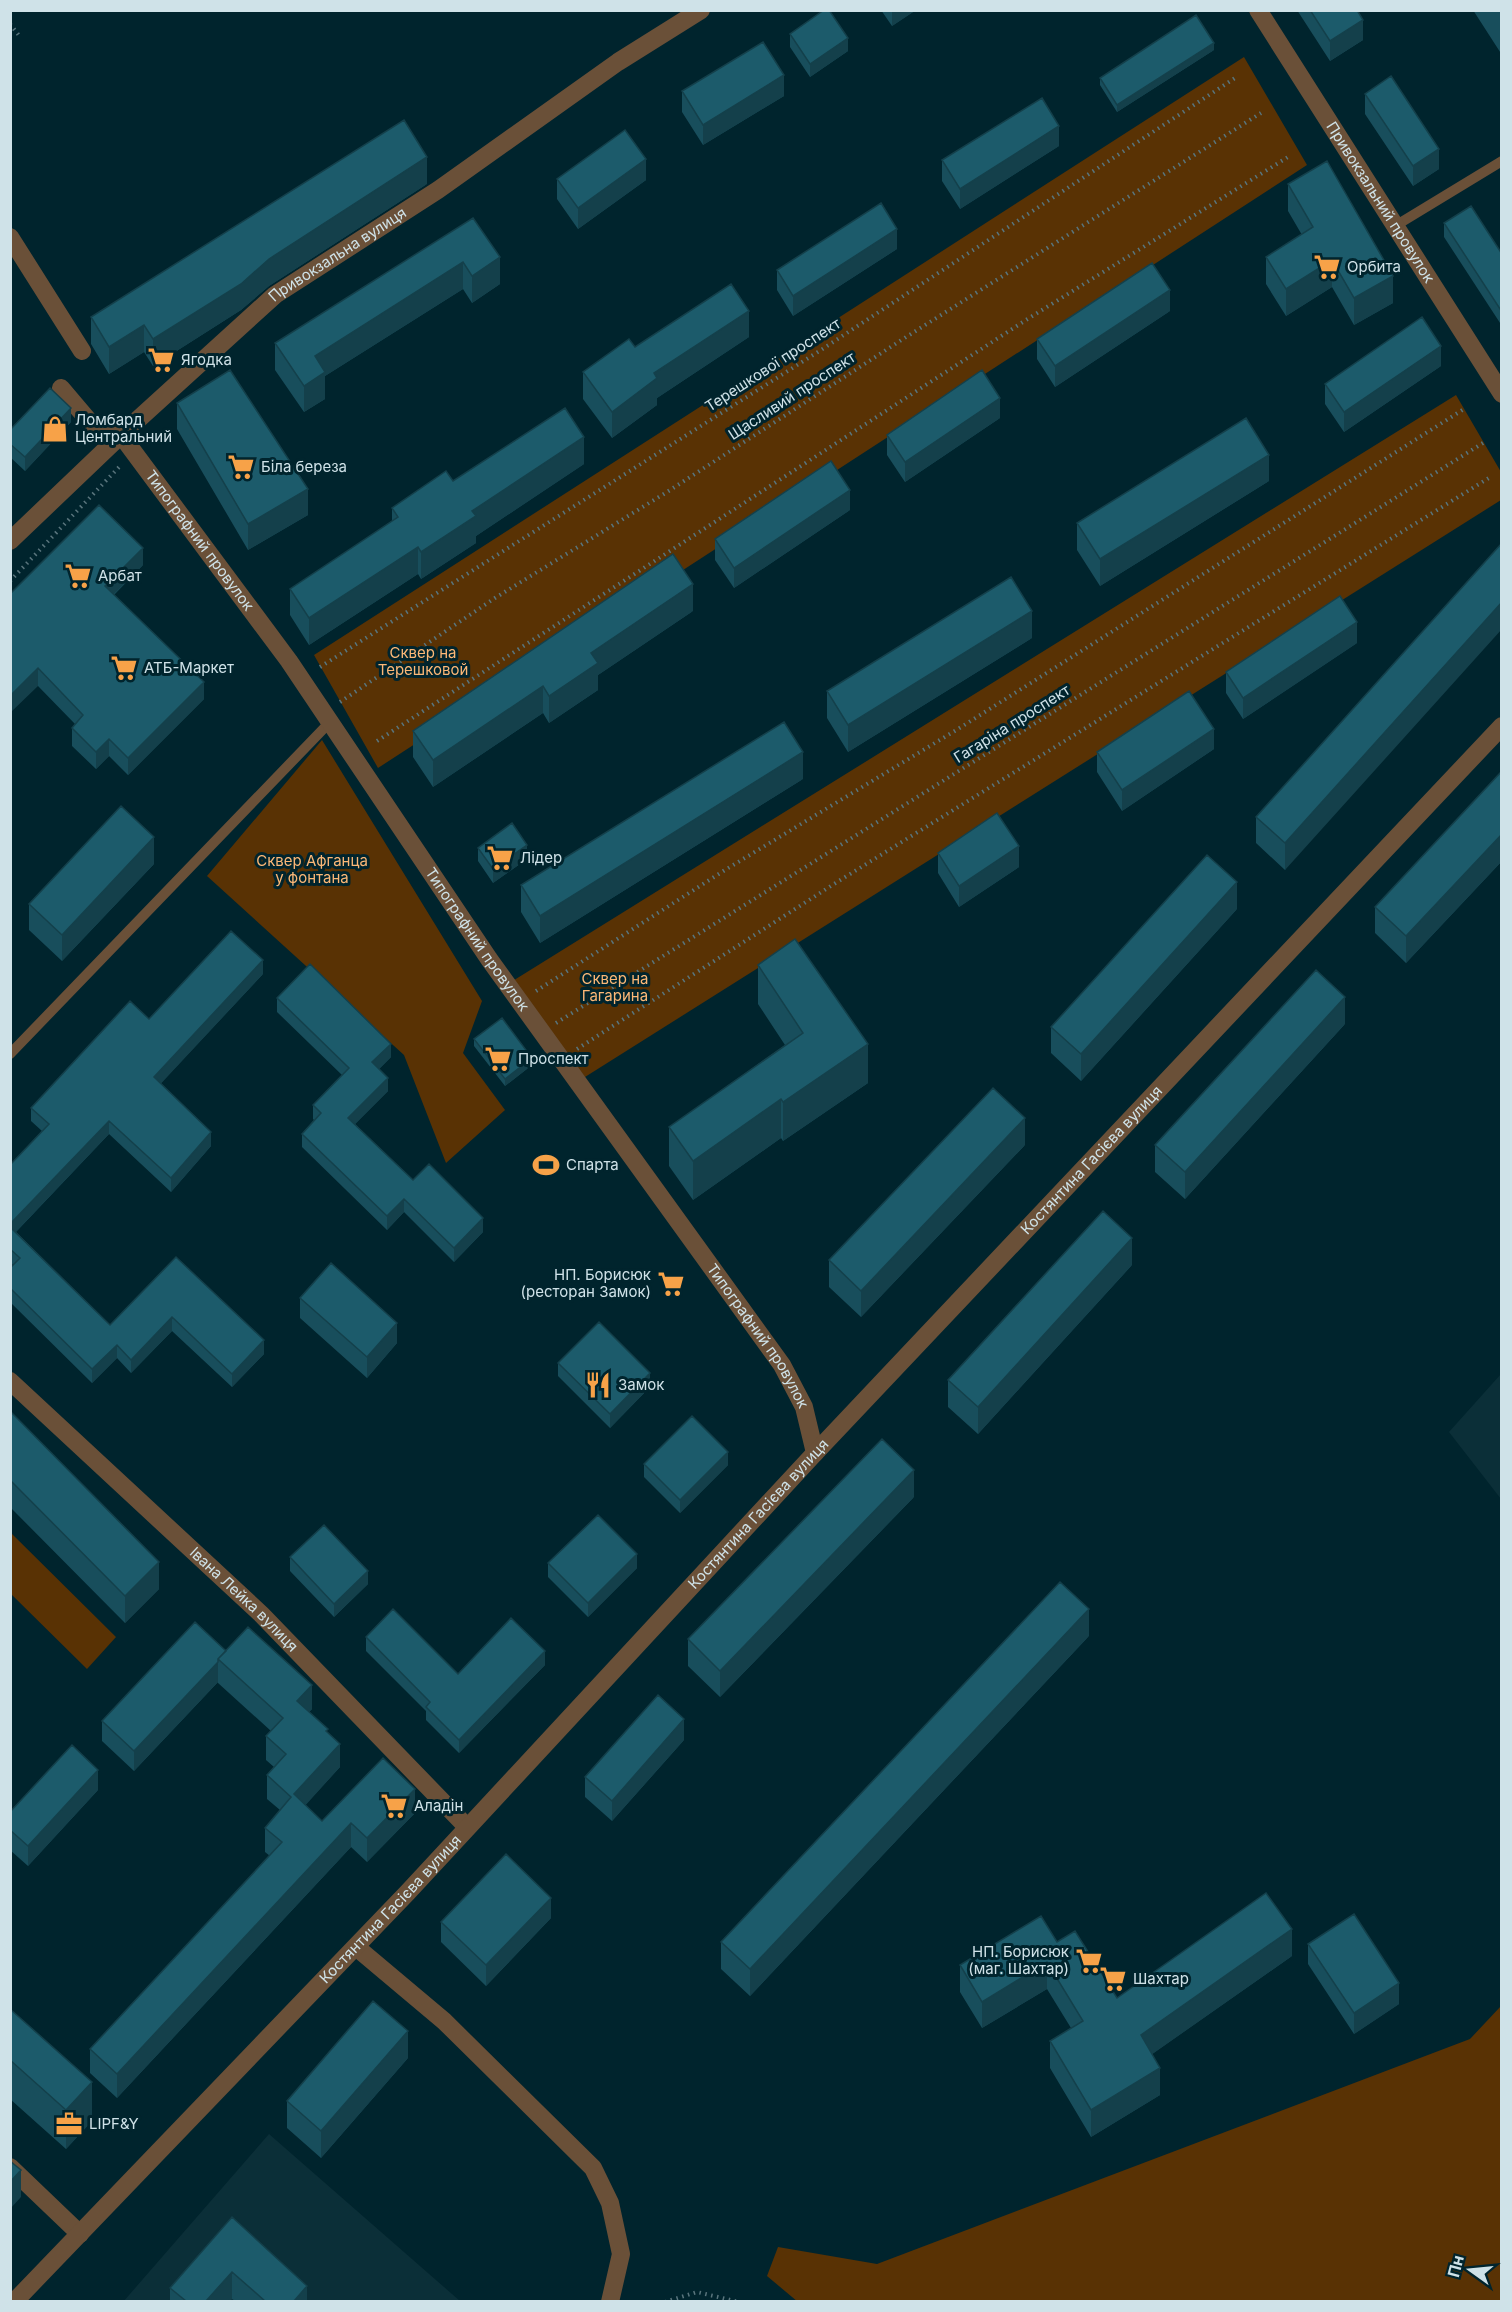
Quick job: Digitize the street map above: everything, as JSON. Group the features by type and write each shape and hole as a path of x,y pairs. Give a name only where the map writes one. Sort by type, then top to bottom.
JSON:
{"street":[{"name":"Привокзальна вулиця","path":"10,541 121,435 275,295 438,190 618,62 701,10"},
{"name":"Привокзальний провулок","path":"1258,10 1502,394"},
{"path":"10,237 82,351"},
{"path":"61,388 100,434 121,435"},
{"name":"Типографний провулок","path":"121,435 290,661 489,959 782,1365 804,1407 815,1453"},
{"name":"Костянтина Гасієва вулиця","path":"14,2301 356,1947 815,1453 1502,726"},
{"name":"Івана Лейка вулиця","path":"10,1382 261,1614 467,1827"},
{"path":"356,1947 444,2021 593,2168 610,2203 621,2254 610,2301"},
{"path":"10,2167 80,2234"}],"lane":[{"path":"1395,226 1502,161"},
{"path":"10,1054 330,722"}],"path":[{"path":"11,25 21,38"},
{"name":"Терешкової проспект","path":"321,666 821,350 1235,78"},
{"name":"Щасливий проспект","path":"339,702 495,598 667,492 903,339 1261,113"},
{"path":"377,741 1026,320 1288,157"},
{"path":"533,993 725,870 958,729 1464,410"},
{"name":"Гагаріна проспект","path":"553,1025 1483,443"},
{"path":"10,581 125,461"},
{"path":"574,1051 834,884 1492,476"},
{"path":"665,2301 697,2292 739,2301"}],"shaded area":[{"path":"1501,1374 1501,1499 1449,1432"},
{"path":"269,2134 460,2301 123,2302"}],"green space":[{"name":"Сквер на Терешковой","path":"1244,57 1307,165 378,768 314,655"},
{"name":"Сквер на Гагарина","path":"1456,395 1501,472 1501,500 585,1077 511,982"},
{"name":"Сквер Афганца у фонтана","path":"322,740 482,1001 463,1053 505,1110 446,1163 404,1055 207,876"},
{"path":"10,1532 116,1637 87,1669 11,1594"},
{"path":"1501,2006 1501,2301 798,2302 767,2276 778,2247 877,2264 1470,2039"}],"building":[{"path":"824,10 829,10 848,38 810,64 790,34"},
{"path":"1310,10 1357,10 1363,20 1330,41"},
{"path":"1196,15 1214,43 1117,105 1100,78"},
{"path":"763,42 784,75 703,125 682,91"},
{"path":"1391,76 1439,149 1413,166 1365,94"},
{"path":"1042,98 1059,126 960,189 942,160"},
{"path":"404,120 427,157 269,259 241,284 153,339 144,325 109,347 91,317"},
{"path":"625,130 646,159 578,208 557,179"},
{"path":"1327,161 1393,276 1354,298 1332,260 1286,289 1266,257 1313,227 1288,184"},
{"path":"881,203 897,229 793,296 777,270"},
{"path":"1471,206 1502,254 1502,312 1444,223"},
{"path":"473,218 500,257 472,276 463,262 315,356 325,372 304,386 275,343"},
{"path":"1152,263 1170,290 1055,366 1037,339"},
{"path":"731,284 749,311 654,373 657,378 612,412 583,372 629,339 635,347"},
{"path":"1422,317 1441,346 1344,412 1325,384"},
{"path":"230,370 308,489 248,524 177,403"},
{"path":"982,370 1000,398 905,462 887,435"},
{"path":"50,388 71,408 25,457 10,444 10,430"},
{"path":"565,408 584,437 472,511 476,516 421,552 418,547 309,618 290,589 398,517 392,508 446,471 453,481"},
{"path":"1246,418 1269,455 1100,559 1077,523"},
{"path":"831,461 850,490 734,568 715,539"},
{"path":"99,505 143,548 105,586 204,682 128,758 109,739 96,752 72,728 83,715 38,668 10,696 10,594"},
{"path":"1502,543 1502,602 1285,843 1256,817"},
{"path":"673,554 693,584 591,653 598,663 549,696 543,686 433,760 413,731"},
{"path":"1011,577 1032,611 848,725 827,691"},
{"path":"1340,596 1357,622 1243,698 1226,672"},
{"path":"1189,691 1214,729 1122,790 1097,752"},
{"path":"784,722 803,752 540,916 521,885"},
{"path":"1502,771 1502,834 1406,936 1375,907"},
{"path":"121,806 154,837 62,935 29,904"},
{"path":"997,813 1019,846 959,886 938,853"},
{"path":"512,823 527,845 493,869 478,848"},
{"path":"1207,855 1237,882 1081,1054 1051,1027"},
{"path":"231,931 263,960 154,1077 211,1132 171,1178 109,1121 10,1224 10,1165 49,1124 31,1108 130,1001 149,1019"},
{"path":"795,939 868,1044 783,1102 781,1099 693,1161 669,1127 803,1033 758,965"},
{"path":"310,964 391,1044 372,1062 388,1078 348,1118 413,1180 429,1164 483,1218 454,1248 404,1199 387,1216 302,1134 321,1113 313,1105 349,1068 277,998"},
{"path":"1316,970 1345,997 1185,1172 1155,1145"},
{"path":"502,1018 532,1058 505,1079 474,1039"},
{"path":"993,1088 1025,1118 861,1291 829,1260"},
{"path":"1103,1211 1132,1238 978,1407 948,1380"},
{"path":"10,1227 110,1325 176,1257 264,1340 232,1374 172,1317 131,1360 117,1345 92,1369 10,1288 10,1268 20,1258 10,1249"},
{"path":"331,1263 397,1323 367,1357 300,1298"},
{"path":"599,1322 650,1373 610,1414 558,1363"},
{"path":"10,1411 159,1562 125,1596 10,1480"},
{"path":"692,1416 728,1452 680,1500 644,1464"},
{"path":"882,1439 914,1470 720,1671 688,1639"},
{"path":"598,1515 637,1554 588,1603 548,1563"},
{"path":"324,1525 368,1571 334,1604 290,1557"},
{"path":"1060,1582 1089,1609 750,1969 721,1942"},
{"path":"393,1609 458,1674 511,1618 545,1651 459,1740 426,1707 430,1702 366,1637"},
{"path":"195,1622 226,1651 134,1751 102,1721"},
{"path":"248,1627 312,1685 297,1701 328,1729 326,1731 340,1744 294,1794 322,1821 383,1758 415,1789 367,1838 351,1823 117,2074 90,2049 282,1842 265,1828 291,1797 267,1775 286,1754 266,1736 283,1718 218,1659"},
{"path":"658,1695 684,1719 612,1801 585,1777"},
{"path":"72,1745 98,1770 28,1846 10,1830 10,1812"},
{"path":"506,1854 551,1898 486,1965 441,1922"},
{"path":"1266,1893 1292,1929 1141,2035 1160,2068 1091,2110 1050,2041 1083,2021 1047,1962 982,2002 960,1965 1041,1916 1057,1942 1075,1931 1117,1998"},
{"path":"1354,1914 1399,1983 1354,2013 1308,1944"},
{"path":"373,2001 408,2031 321,2131 287,2101"},
{"path":"10,2009 92,2082 66,2110 10,2060"},
{"path":"10,2161 21,2170 10,2182"},
{"path":"232,2217 307,2286 294,2301 265,2301 232,2272 206,2301 186,2301 170,2288"}],"place":[{"name":"Орбита","path":"1327,267"},
{"name":"Ягодка","path":"161,360"},
{"name":"Ломбард Центральний","path":"55,429"},
{"name":"Біла береза","path":"241,467"},
{"name":"Арбат","path":"78,576"},
{"name":"АТБ-Маркет","path":"124,668"},
{"name":"Лідер","path":"500,858"},
{"name":"Проспект","path":"498,1059"},
{"name":"Спарта","path":"546,1165"},
{"name":"НП. Борисюк (ресторан Замок)","path":"671,1284"},
{"name":"Замок","path":"598,1385"},
{"name":"Аладін","path":"394,1806"},
{"name":"НП. Борисюк (маг. Шахтар)","path":"1089,1961"},
{"name":"Шахтар","path":"1113,1979"},
{"name":"LIPF&Y","path":"69,2124"}]}
